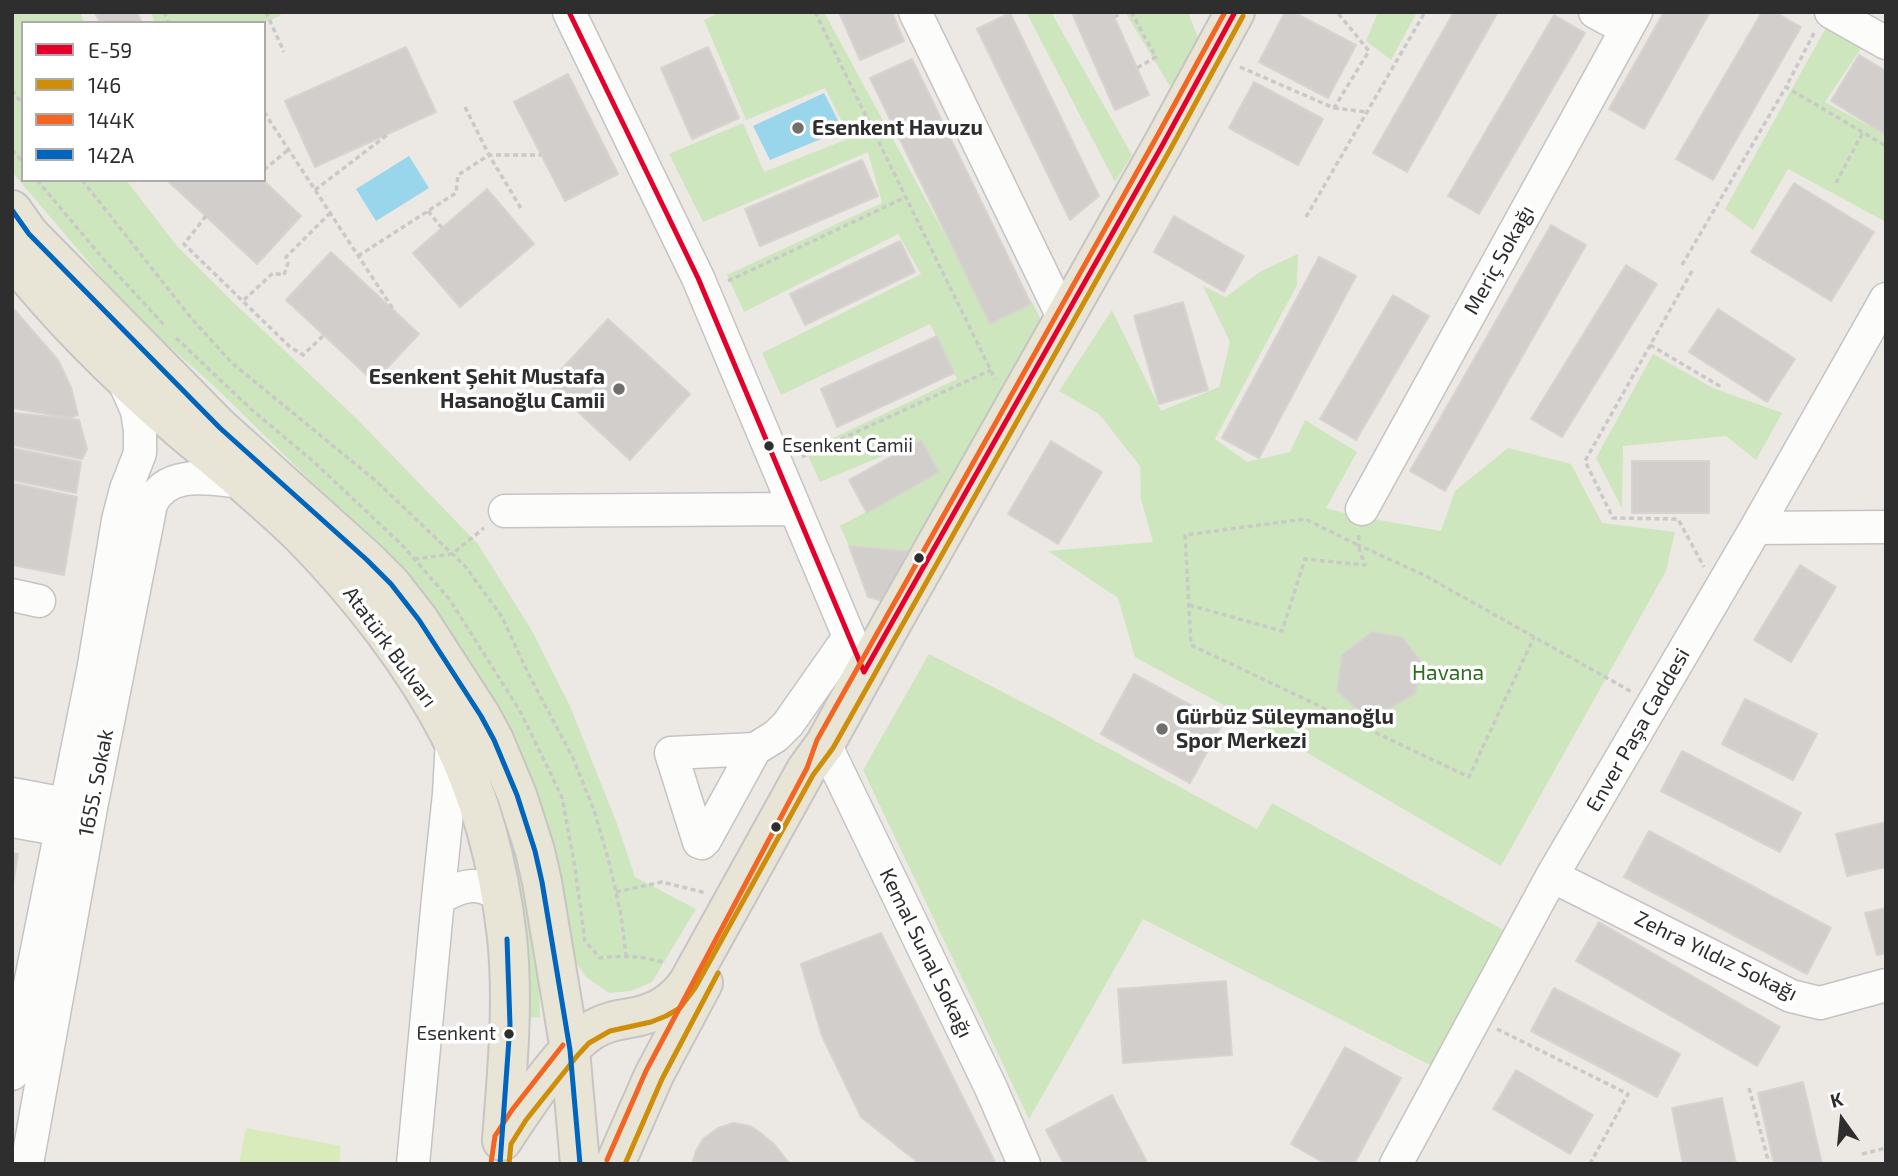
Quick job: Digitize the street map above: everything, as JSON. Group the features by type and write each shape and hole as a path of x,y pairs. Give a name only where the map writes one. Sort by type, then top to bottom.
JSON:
{"main road":[{"path":"501,1152 526,1106 584,1036 597,1027 617,1020 662,1009 681,993 806,770 825,744 1235,12"},
{"name":"Atatürk Bulvarı","path":"12,210 29,234 220,428 391,584 419,620 481,716 495,740 517,794 537,861 570,1050 580,1164"},
{"name":"Atatürk Bulvarı","path":"12,257 31,282 122,376 156,434 243,482 330,565 367,610 420,683 452,739 483,822 501,898 507,938 510,1003 501,1152"},
{"path":"156,434 202,423 220,428"},
{"path":"615,1164 654,1075 815,772 825,744"},
{"path":"555,956 564,976 585,1004 598,1013 617,1020"}],"street":[{"path":"569,12 704,293 864,672"},
{"path":"915,12 1064,319"},
{"path":"1595,12 1631,21"},
{"path":"1825,18 1886,43"},
{"name":"Meriç Sokağı","path":"1362,509 1631,21"},
{"name":"Enver Paşa Caddesi","path":"1396,1164 1552,876 1718,594 1886,299"},
{"path":"156,434 191,463 195,478"},
{"name":"1655. Sokak","path":"27,1164 25,1105 75,819 93,671 118,520 126,489 156,434"},
{"name":"1655. Sokak","path":"12,1074 152,504 165,486 181,480 195,478 243,482"},
{"path":"505,511 795,509"},
{"path":"1756,528 1886,527"},
{"path":"755,749 776,736 788,724 849,637"},
{"path":"414,1164 452,739"},
{"name":"Kemal Sunal Sokağı","path":"825,744 992,1088 1024,1164"},
{"path":"12,794 75,819"},
{"path":"443,854 517,794"},
{"path":"12,821 75,819"},
{"name":"Zehra Yıldız Sokağı","path":"1552,876 1791,996 1820,1003 1886,985"},
{"path":"438,899 452,890 470,885 489,888 501,898"}],"path":[{"path":"266,12 284,52"},
{"path":"815,12 1011,413"},
{"path":"1114,17 1124,12"},
{"path":"1131,12 1156,57 1137,68"},
{"path":"1334,108 1369,51 1337,12"},
{"path":"1306,217 1426,12"},
{"path":"1682,265 1825,18"},
{"path":"1212,55 1334,108 1367,112"},
{"path":"1786,87 1886,146"},
{"path":"465,107 489,155 522,210"},
{"path":"266,115 394,312"},
{"path":"1836,183 1863,132"},
{"path":"315,190 387,135"},
{"path":"266,168 289,149"},
{"path":"358,256 456,193 458,175 489,155 541,155"},
{"path":"704,293 906,197"},
{"path":"428,211 442,228"},
{"path":"244,300 274,273 284,275 288,263 286,257 330,213"},
{"path":"206,216 184,244 289,346 303,355 324,335"},
{"path":"1692,271 1585,461 1613,518 1678,519 1718,594"},
{"path":"1650,345 1723,388"},
{"path":"778,468 991,370"},
{"path":"1189,605 1282,631 1305,559 1365,565 1358,545 1362,509"},
{"path":"414,559 452,554 505,511"},
{"path":"1535,637 1469,777 1191,645 1185,535 1305,519 1424,575 1535,637 1653,704"},
{"path":"616,892 662,883 735,900"},
{"path":"625,955 650,958 695,971"},
{"path":"1475,1018 1628,1094 1590,1164"},
{"path":"1749,1088 1769,1164"},
{"path":"1862,1154 1886,1148"}],"green space":[{"path":"12,12 80,12 83,21 21,21 21,182 128,182 177,246 356,418 478,544 532,631 570,706 616,821 635,877 696,909 652,982 631,991 609,993 586,977 569,952 395,562 216,388 130,311 12,172"},
{"path":"151,12 279,12 281,15 266,22 154,21"},
{"path":"721,12 824,12 957,257 990,324 1031,304 1031,300 1045,327 908,551 849,546 840,526 938,473 921,440 820,482 806,451 957,379 930,324 781,395 762,353 921,274 898,234 744,312 727,275 882,203 868,152 703,222 669,154 743,123 764,172 850,138 825,88 746,120 704,20"},
{"path":"1026,12 1051,12 1132,155 1115,182"},
{"path":"1125,12 1188,12 1199,40 1171,88"},
{"path":"1378,12 1417,12 1391,60 1366,41"},
{"path":"1828,24 1864,44 1825,102 1886,135 1886,222 1788,169 1753,230 1725,209"},
{"name":"Havana","path":"1298,254 1297,285 1215,439 1247,462 1290,452 1305,420 1357,452 1326,508 1441,531 1455,491 1508,448 1571,464 1602,523 1675,532 1666,571 1501,866 1249,719 1135,657 1118,598 1048,551 1153,542 1141,499 1140,466 1099,414 1059,391 1112,310 1161,411 1219,387 1230,342 1203,286 1226,297 1261,271"},
{"path":"1653,354 1713,388 1782,413 1756,460 1726,436 1623,446 1622,508 1596,458"},
{"path":"929,654 1257,829 1272,803 1518,938 1444,1072 1143,919 1029,1119 863,770"},
{"path":"458,702 520,841 537,939 540,1017 527,1018"},
{"path":"246,1128 341,1146 339,1164 239,1164"}],"water":[{"name":"Esenkent Havuzu","path":"824,93 843,130 770,160 753,126"},
{"path":"409,156 429,188 376,221 356,189"}],"building":[{"path":"95,12 137,12 141,21 99,21"},
{"path":"839,12 892,12 904,41 860,60"},
{"path":"1112,12 1149,95 1115,110 1072,13"},
{"path":"1285,12 1293,12 1356,45 1328,98 1259,62"},
{"path":"1454,12 1498,12 1407,172 1373,153"},
{"path":"1664,12 1710,12 1644,129 1609,109"},
{"path":"1762,12 1775,12 1801,27 1713,180 1676,159"},
{"path":"1010,13 1099,196 1070,220 977,29"},
{"path":"1554,15 1585,33 1479,214 1448,196"},
{"path":"406,47 436,112 315,167 285,101"},
{"path":"708,47 739,118 692,139 661,68"},
{"path":"1859,55 1886,71 1886,135 1831,101"},
{"path":"912,59 1031,304 990,324 870,78"},
{"path":"568,74 618,174 565,201 514,102"},
{"path":"1254,82 1323,119 1298,165 1229,128"},
{"path":"862,160 878,196 760,246 745,209"},
{"path":"169,182 265,182 301,216 257,264"},
{"path":"1794,183 1874,232 1831,301 1751,252"},
{"path":"487,189 534,244 460,307 413,253"},
{"path":"1174,216 1244,256 1224,292 1154,252"},
{"path":"1551,225 1586,245 1445,491 1410,471"},
{"path":"900,241 915,272 805,325 790,294"},
{"path":"331,252 419,334 374,382 286,300"},
{"path":"1319,257 1356,276 1259,458 1222,438"},
{"path":"1626,265 1657,284 1562,437 1531,419"},
{"path":"1393,295 1429,316 1356,440 1320,419"},
{"path":"1183,302 1208,390 1159,404 1134,316"},
{"path":"12,307 58,360 71,387 78,415 69,418 12,408"},
{"path":"1718,309 1795,359 1767,402 1689,352"},
{"name":"Esenkent Şehit Mustafa Hasanoğlu Camii","path":"608,319 690,394 630,460 548,384"},
{"path":"937,336 954,373 837,427 821,389"},
{"path":"14,413 79,420 87,449 82,459 12,445"},
{"path":"921,440 939,472 867,513 849,480"},
{"path":"1051,441 1102,472 1058,544 1008,514"},
{"path":"12,448 81,462 76,493 12,480"},
{"path":"1632,461 1709,461 1709,513 1632,513"},
{"path":"12,483 77,497 64,575 12,565"},
{"path":"849,546 908,551 883,601 868,597"},
{"path":"1800,565 1836,587 1791,662 1754,640"},
{"path":"1372,632 1402,637 1422,663 1415,694 1390,708 1361,713 1337,691 1342,655"},
{"name":"Gürbüz Süleymanoğlu Spor Merkezi","path":"1134,674 1223,723 1190,783 1101,734"},
{"path":"1745,699 1817,734 1793,780 1722,744"},
{"path":"1682,751 1801,813 1780,852 1661,791"},
{"path":"1886,822 1886,867 1847,876 1836,834"},
{"path":"1649,831 1831,928 1807,974 1624,877"},
{"path":"12,853 18,854 12,889"},
{"path":"1886,908 1886,953 1877,955 1865,913"},
{"path":"1599,922 1780,1027 1757,1066 1576,961"},
{"path":"881,933 996,1164 920,1164 861,1117 822,1036 801,964"},
{"path":"1226,981 1232,1055 1123,1063 1118,989"},
{"path":"1554,988 1680,1054 1657,1097 1531,1031"},
{"path":"1345,1047 1401,1078 1354,1164 1326,1164 1291,1144"},
{"path":"1516,1070 1593,1115 1570,1154 1493,1109"},
{"path":"1803,1082 1822,1164 1774,1164 1758,1093"},
{"path":"1112,1095 1148,1164 1064,1164 1046,1130"},
{"path":"1722,1098 1736,1164 1683,1164 1672,1108"},
{"path":"734,1123 750,1126 758,1131 774,1144 790,1164 692,1164 703,1139 718,1128"}],"transit line":[{"name":"E-59","path":"569,12 698,278 864,672"},
{"name":"144K","path":"607,1160 646,1071 807,768 817,740 1225,12"},
{"name":"E-59","path":"864,672 1235,12"},
{"name":"146","path":"509,1164 511,1144 526,1120 589,1043 610,1031 666,1016 680,1008 695,988 813,775 833,748 1243,16"},
{"name":"142A","path":"12,210 29,234 220,428 391,584 419,620 481,716 517,795 542,882 570,1050 580,1164"},
{"name":"142A","path":"500,1164 510,1025 507,939"},
{"name":"146","path":"625,1164 662,1079 718,973"},
{"name":"144K","path":"491,1163 495,1136 563,1045"}],"place":[{"name":"Esenkent Havuzu","path":"798,128"},
{"name":"Esenkent Şehit Mustafa Hasanoğlu Camii","path":"619,389"},
{"name":"Esenkent Camii","path":"769,446"},
{"name":"Gürbüz Süleymanoğlu Spor Merkezi","path":"1162,729"},
{"name":"Esenkent","path":"509,1034"}]}
